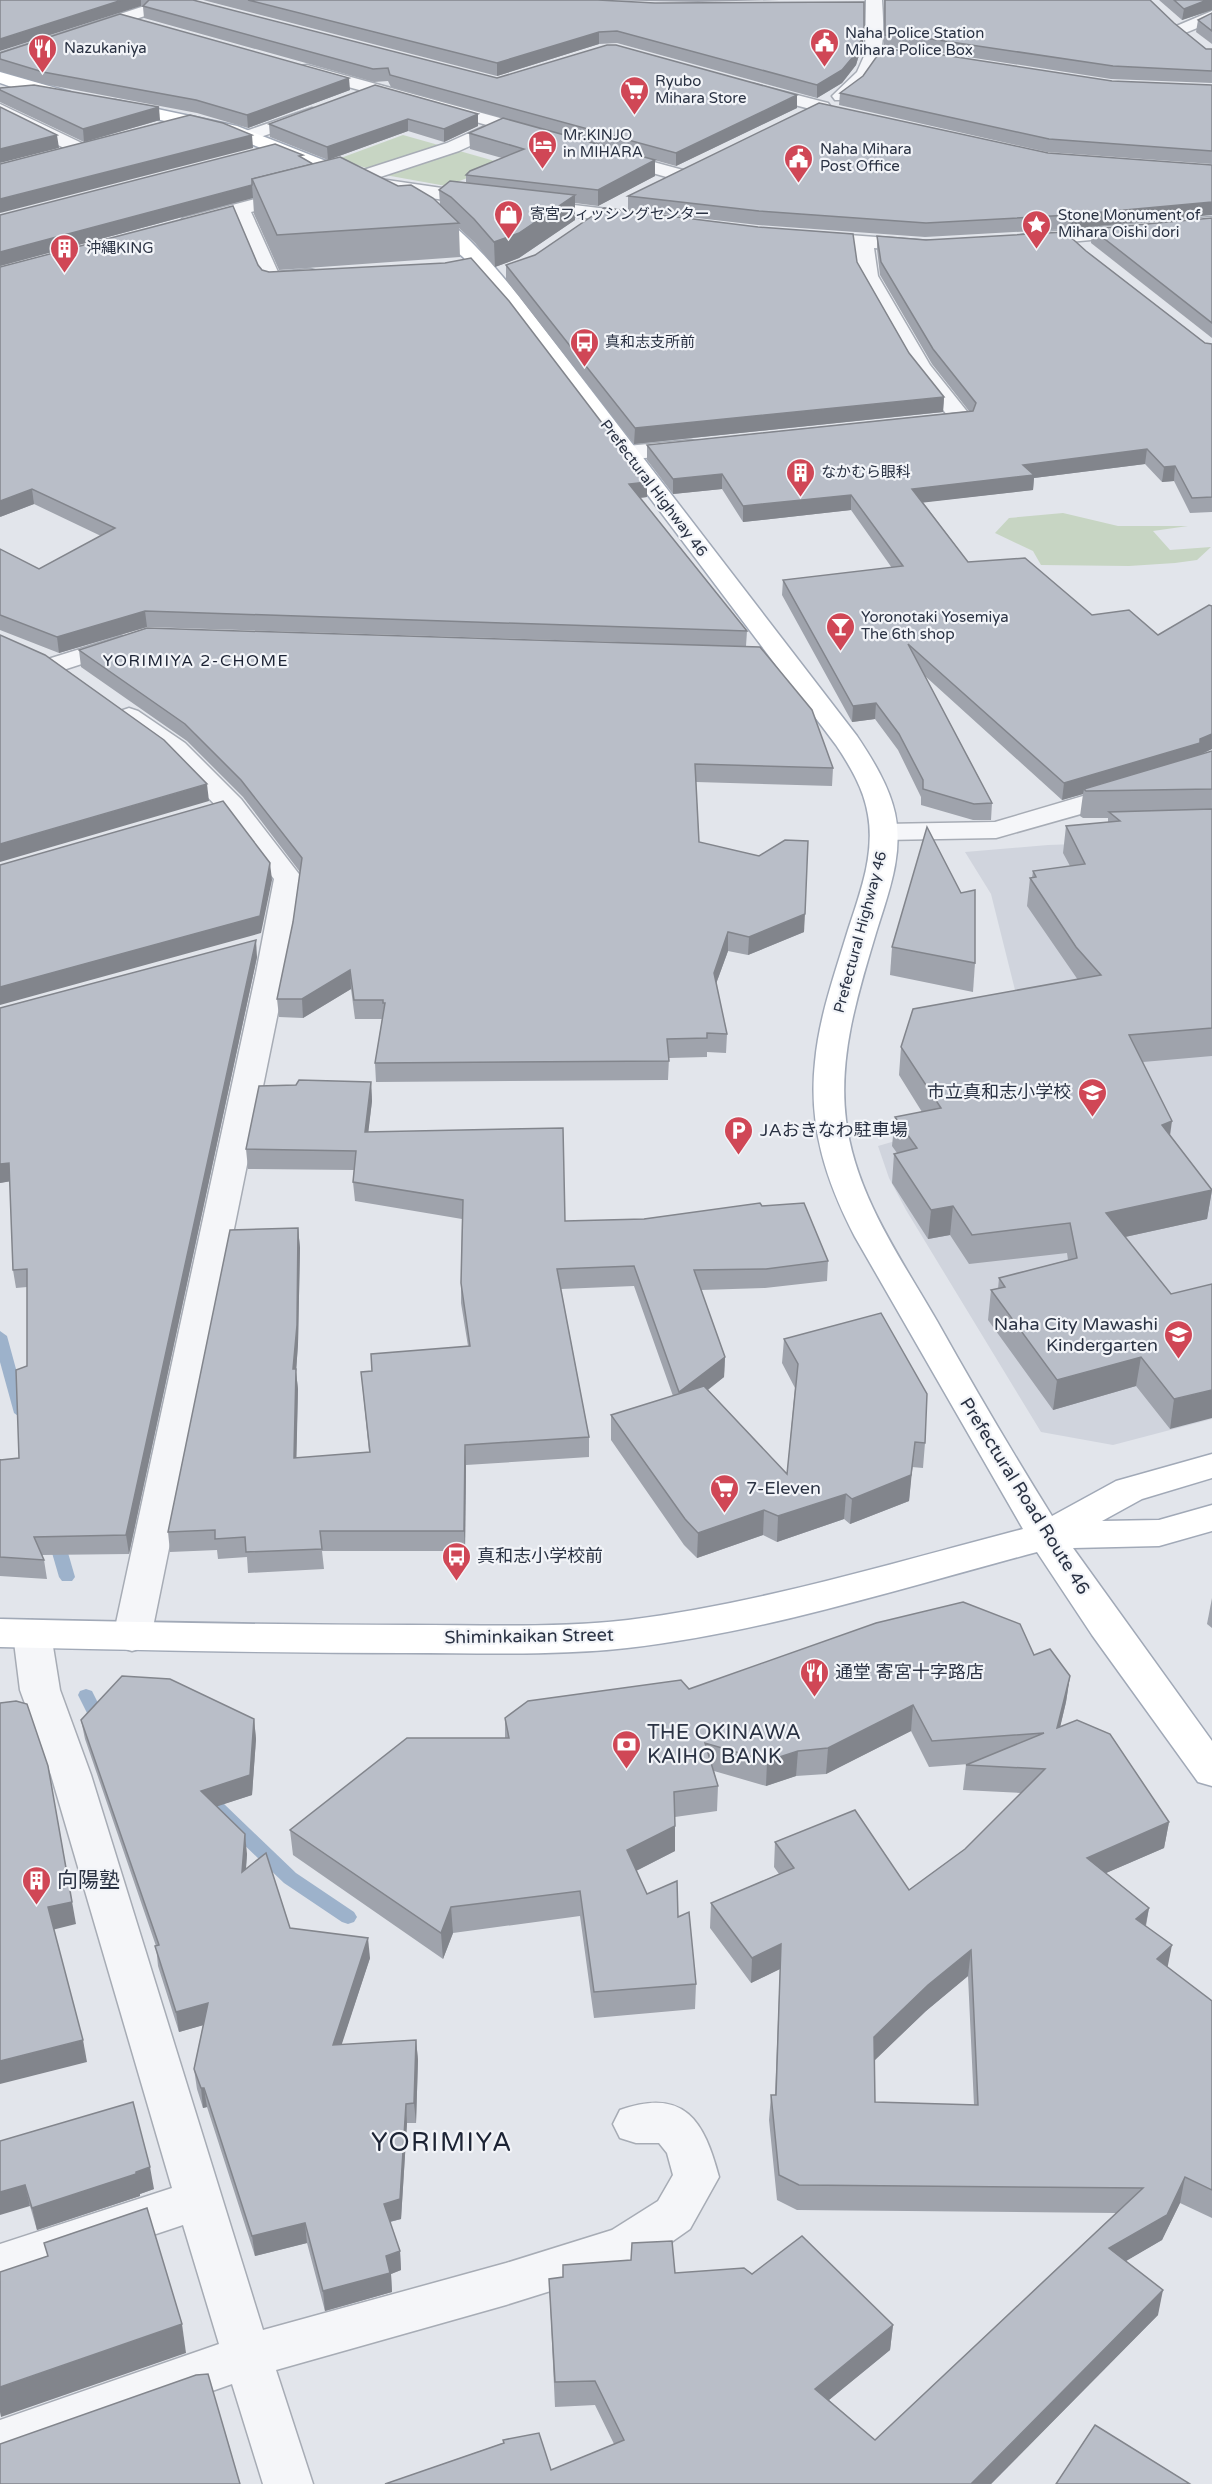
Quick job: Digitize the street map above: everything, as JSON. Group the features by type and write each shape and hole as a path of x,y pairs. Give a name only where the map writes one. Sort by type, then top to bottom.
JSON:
{"main road":[{"name":"Prefectural Highway 46","path":"0,77 37,90 191,119 249,136 355,179 402,201 443,227 486,269 848,742 876,792 884,832"},
{"name":"Prefectural Road Route 46","path":"884,832 882,862 836,1018 830,1050 828,1084 835,1148 842,1174 875,1240 988,1442 1046,1536 1105,1624 1212,1771"},
{"path":"1046,1536 1129,1490 1212,1466"},
{"path":"1046,1536 1160,1533 1212,1518"},
{"name":"Shiminkaikan Street","path":"16,1634 250,1639 521,1639 625,1634 694,1624 782,1606 1046,1536"}],"street":[{"path":"0,58 177,0 200,6"},
{"path":"797,118 820,107 855,84 878,58 874,3 856,7"},
{"path":"1198,44 1176,27 1212,16"},
{"path":"120,19 154,28"},
{"path":"288,65 549,138"},
{"path":"345,101 406,78"},
{"path":"737,84 844,115"},
{"path":"0,93 37,90"},
{"path":"249,136 324,108"},
{"path":"0,109 82,150"},
{"path":"159,130 191,119"},
{"path":"174,227 355,179 453,147 504,124"},
{"path":"51,158 104,144"},
{"path":"253,156 279,148"},
{"path":"594,151 676,174"},
{"path":"650,187 696,166"},
{"path":"355,179 410,191 656,220"},
{"path":"578,228 623,201"},
{"path":"240,208 271,278 331,274"},
{"path":"1050,256 1009,247 1069,237 1212,223"},
{"path":"1170,227 1202,243"},
{"path":"789,236 933,245"},
{"path":"1069,237 1086,252"},
{"path":"863,242 868,276 921,367 962,419 939,421"},
{"path":"627,453 708,445"},
{"path":"84,684 47,659 147,636"},
{"path":"748,656 780,653"},
{"path":"112,704 176,749 220,808 288,878 278,940 132,1637"},
{"path":"996,830 1185,776 1212,766"},
{"path":"884,832 1089,829"},
{"path":"244,949 278,940"},
{"path":"16,1634 40,1690 71,1774 198,2199 288,2484"},
{"path":"0,2444 248,2356 506,2284 626,2247 674,2215 696,2177 688,2145 670,2124 636,2124"},
{"path":"0,2265 198,2199"}],"shaded area":[{"name":"市立真和志小学校","path":"1212,839 1212,1419 1113,1445 1041,1432 906,1210 889,1178 878,1146 1067,1091 1023,1022 991,894 965,852 1048,845"}],"green space":[{"path":"403,135 442,146 376,171 338,159"},
{"path":"456,150 505,164 446,186 385,175"},
{"path":"1063,513 1118,526 1188,526 1153,531 1170,550 1211,547 1197,560 1175,563 1129,566 1041,565 1033,551 995,533 1009,518"}],"building":[{"path":"0,0 122,0 0,39"},
{"path":"149,0 193,0 497,78 607,45 616,45 797,95 676,153 390,75 388,68 373,69 143,6"},
{"path":"248,0 864,2 864,30 857,52 842,70 817,85 617,31 599,32 497,63"},
{"path":"885,0 1150,0 1206,49 1212,49 1212,71 1113,66 924,38 885,35"},
{"path":"1174,0 1207,0 1184,9"},
{"path":"1212,13 1212,31 1198,20"},
{"path":"120,14 349,78 247,115 196,100 43,72 0,59 0,53"},
{"path":"882,49 924,52 1112,81 1212,85 1212,151 1049,139 840,93 863,76"},
{"path":"34,85 159,107 83,129 0,90 0,88"},
{"path":"375,85 478,114 444,129 408,119 327,147 269,124"},
{"path":"819,103 1048,153 1212,165 1212,202 1070,215 926,223 759,211 628,196"},
{"path":"0,107 57,135 0,149"},
{"path":"190,115 223,123 252,135 0,199 0,164"},
{"path":"503,118 655,160 598,190 466,175 470,171 524,149 469,133"},
{"path":"275,144 303,155 299,156 313,164 252,179 252,185 0,252 0,215"},
{"path":"340,157 398,186 411,185 433,198 459,223 277,235 252,179"},
{"path":"450,181 575,195 519,233 494,242 451,197 439,190"},
{"path":"233,206 258,265 262,270 269,272 445,263 471,258 509,301 647,482 629,484 747,631 145,611 57,637 0,615 0,549 39,569 115,528 32,489 0,501 0,267"},
{"path":"604,208 758,227 853,234 857,262 909,353 944,397 635,428 506,265 535,255"},
{"path":"1212,218 1212,323 1092,229"},
{"path":"1065,232 1086,251 1205,343 1212,344 1212,497 1192,498 1175,466 1164,467 1147,449 1023,465 1034,475 912,489 968,562 1025,558 1092,615 1129,610 1158,635 1209,605 1212,606 1212,734 1200,739 1200,743 1064,783 908,644 992,803 974,804 923,789 923,780 899,734 876,703 853,706 783,580 903,566 851,495 743,506 722,474 673,479 647,445 973,411 976,403 933,349 881,262 877,236 926,240"},
{"path":"147,628 760,647 812,710 833,768 695,764 699,842 759,856 785,840 808,841 805,914 749,937 728,932 714,973 727,1034 707,1033 707,1038 667,1039 669,1061 375,1063 385,1003 383,1000 354,1000 350,970 302,999 277,999 293,922 302,858 241,780 185,724 79,650"},
{"path":"0,635 45,655 164,740 207,784 0,844"},
{"path":"1212,751 1212,789 1086,791 1084,789"},
{"path":"223,801 270,863 260,916 0,987 0,865"},
{"name":"市立真和志小学校","path":"1212,809 1212,1028 1129,1035 1172,1121 1162,1125 1212,1190 1106,1213 1171,1294 1212,1284 1212,1390 1174,1399 1141,1357 1057,1380 991,1290 1005,1287 999,1278 1077,1258 1070,1223 972,1235 953,1206 931,1210 894,1154 917,1148 895,1117 941,1108 901,1047 913,1009 1101,975 1076,947 1030,878 1036,877 1033,871 1085,864 1066,826 1120,821 1109,812"},
{"path":"927,827 961,893 975,890 975,963 892,947"},
{"path":"256,940 126,1535 34,1537 44,1560 0,1557 0,1460 19,1458 16,1370 27,1366 27,1269 13,1270 9,1163 0,1164 0,1008"},
{"path":"299,1080 371,1082 365,1132 563,1128 565,1221 644,1219 760,1203 762,1206 804,1203 828,1261 766,1269 694,1270 725,1357 679,1392 634,1266 557,1269 589,1437 465,1445 464,1531 320,1531 322,1549 246,1552 245,1537 215,1539 215,1530 168,1532 230,1230 298,1228 297,1325 293,1369 296,1369 294,1458 370,1452 361,1372 372,1371 371,1354 470,1346 461,1283 463,1200 353,1182 356,1151 246,1149 259,1086 296,1085"},
{"path":"881,1313 927,1394 925,1443 915,1442 911,1475 852,1499 846,1494 778,1516 764,1510 698,1533 685,1519 611,1415 704,1386 787,1474 798,1364 784,1339"},
{"path":"963,1602 1020,1624 1034,1655 1050,1649 1070,1676 1057,1728 1077,1720 1110,1734 1169,1822 1087,1858 1149,1908 1136,1919 1172,1945 1157,1959 1212,2001 1212,2190 1185,2177 1167,2215 1109,2248 1163,2290 971,2484 385,2484 504,2443 503,2440 539,2433 551,2470 624,2440 595,2381 555,2382 549,2279 563,2277 563,2265 631,2260 632,2243 672,2241 675,2273 744,2268 752,2274 802,2236 893,2325 815,2389 875,2440 1143,2188 799,2185 779,2175 771,2095 776,2095 781,1944 752,1958 711,1903 794,1868 775,1842 855,1810 909,1890 965,1849 1045,1769 966,1765 1044,1733 932,1741 913,1705 828,1748 798,1751 767,1761 705,1743 718,1786 674,1792 675,1826 627,1850 647,1894 677,1881 678,1917 689,1912 696,1984 594,1992 580,1891 451,1907 441,1933 290,1830 407,1738 509,1738 505,1718 528,1701 681,1680 689,1689 876,1623","holes":["971,1950 978,2105 875,2102 874,2037 928,1985"]},
{"path":"122,1676 170,1679 254,1719 250,1775 201,1791 245,1834 242,1872 266,1853 290,1928 368,1938 333,2045 416,2040 414,2103 406,2104 400,2199 384,2204 400,2251 386,2256 390,2273 323,2291 305,2223 252,2236 204,2088 201,2088 194,2069 208,2003 176,2012 155,1946 159,1945 81,1720"},
{"path":"16,1701 27,1704 48,1766 72,1902 48,1907 83,2040 0,2061 0,1703"},
{"path":"133,2102 150,2167 136,2174 32,2208 25,2185 0,2192 0,2141"},
{"path":"147,2208 182,2324 0,2387 0,2272 48,2256 44,2243"},
{"path":"208,2374 240,2484 0,2484 0,2444 196,2375"},
{"path":"1095,2425 1190,2484 1056,2484"}],"waterway":[{"path":"0,1336 21,1413"},
{"path":"56,1539 67,1577"},
{"path":"86,1695 97,1717 104,1722"},
{"path":"217,1808 290,1878 348,1917"}],"place":[{"name":"Naha Police Station Mihara Police Box","path":"824,68"},
{"name":"Nazukaniya","path":"43,74"},
{"name":"Ryubo Mihara Store","path":"634,116"},
{"name":"Mr.KINJO in MIHARA","path":"542,170"},
{"name":"Naha Mihara Post Office","path":"799,184"},
{"name":"寄宮フィッシングセンター","path":"509,240"},
{"name":"Stone Monument of Mihara Oishi dori","path":"1037,250"},
{"name":"沖縄KING","path":"65,274"},
{"name":"真和志支所前","path":"584,368"},
{"name":"なかむら眼科","path":"800,498"},
{"name":"Yoronotaki Yosemiya The 6th shop","path":"840,652"},
{"name":"市立真和志小学校","path":"1092,1118"},
{"name":"JAおきなわ駐車場","path":"739,1156"},
{"name":"Naha City Mawashi Kindergarten","path":"1179,1360"},
{"name":"7-Eleven","path":"725,1514"},
{"name":"真和志小学校前","path":"456,1582"},
{"name":"通堂 寄宮十字路店","path":"814,1698"},
{"name":"THE OKINAWA KAIHO BANK","path":"626,1770"},
{"name":"向陽塾","path":"36,1906"}],"district":[{"name":"YORIMIYA 2-CHOME","path":"196,660"},
{"name":"YORIMIYA","path":"442,2142"}]}
